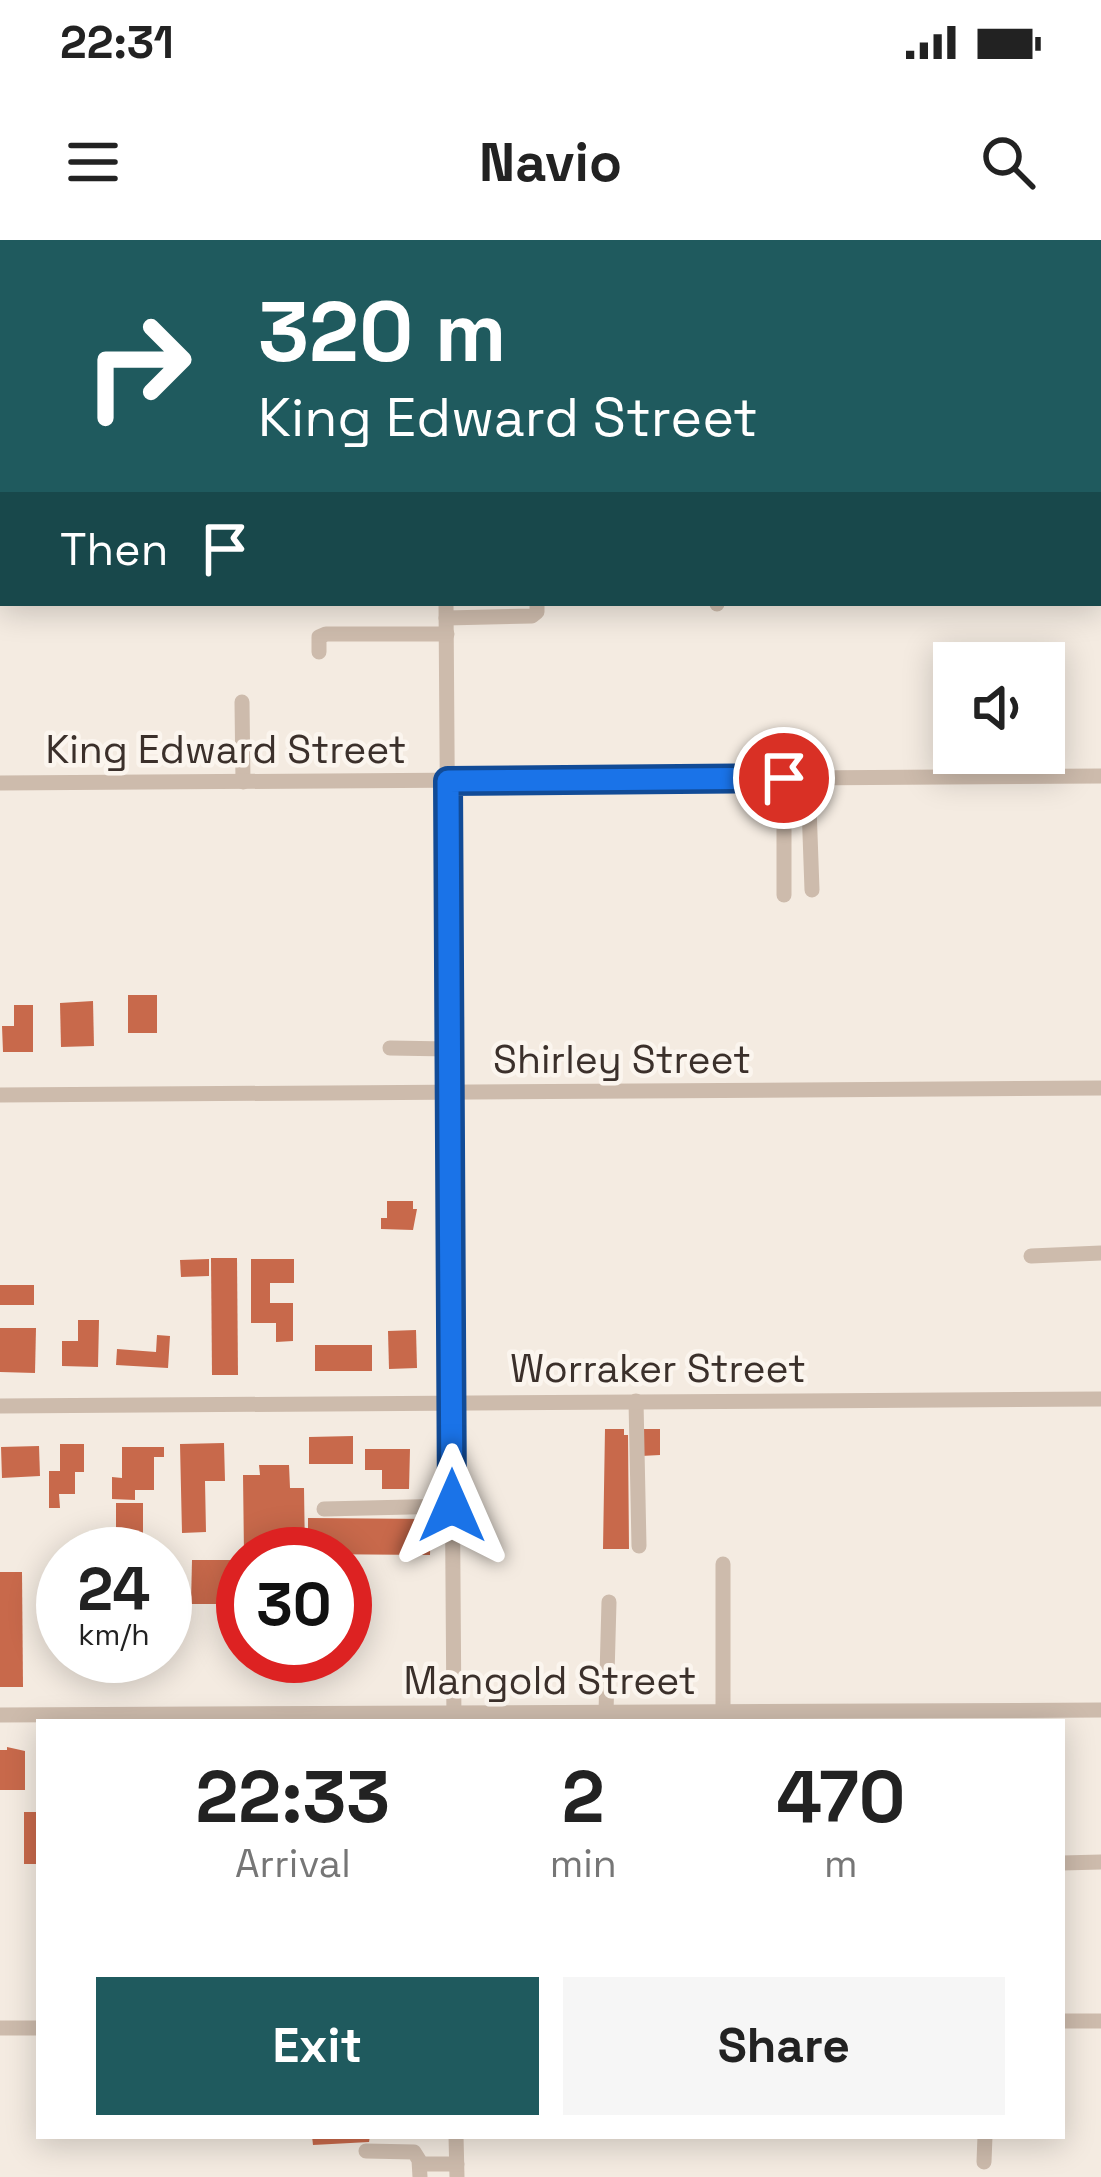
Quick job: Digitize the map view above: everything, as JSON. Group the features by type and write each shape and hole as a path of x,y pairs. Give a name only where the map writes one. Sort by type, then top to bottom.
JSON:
{"street":[{"path":"319,652 319,637 326,634 446,618 532,616 537,606"},
{"path":"446,618 454,1718"},
{"path":"242,702 243,782"},
{"name":"King Edward Street","path":"0,783 1101,776"},
{"path":"784,778 784,895"},
{"path":"808,778 812,890"},
{"path":"390,1048 449,1049"},
{"name":"Shirley Street","path":"0,1095 1101,1088"},
{"path":"1030,1256 1101,1253"},
{"name":"Worraker Street","path":"0,1406 1101,1399"},
{"path":"636,1401 639,1546"},
{"path":"324,1509 452,1506"},
{"path":"722,1712 723,1564"},
{"path":"606,1712 609,1602"},
{"name":"Mangold Street","path":"0,1715 454,1718 606,1712 663,1717 722,1712 1101,1710"},
{"path":"1065,1863 1101,1862"},
{"path":"1065,2021 1101,2021"},
{"path":"0,2028 36,2028"},
{"path":"366,2151 409,2150 418,2155 420,2170 457,2171 456,2139"},
{"path":"984,2162 985,2139"}],"building":[{"path":"128,995 157,995 157,1033 128,1033"},
{"path":"93,1001 94,1046 61,1047 60,1003"},
{"path":"14,1005 33,1005 33,1052 3,1052 2,1026 14,1026"},
{"path":"387,1201 413,1201 417,1209 413,1230 381,1229"},
{"path":"211,1258 237,1258 238,1375 212,1375"},
{"path":"209,1259 209,1276 181,1277 180,1260"},
{"path":"251,1259 294,1259 294,1283 270,1283 270,1303 293,1303 293,1341 276,1342 276,1323 251,1323"},
{"path":"0,1285 34,1285 34,1305 0,1305"},
{"path":"78,1320 99,1320 98,1367 62,1366 62,1341 78,1341"},
{"path":"0,1328 36,1328 35,1373 0,1372"},
{"path":"416,1330 417,1368 389,1369 388,1331"},
{"path":"157,1335 170,1336 168,1368 116,1365 117,1349 156,1352"},
{"path":"315,1345 372,1345 372,1371 315,1371"},
{"path":"605,1429 624,1429 628,1435 629,1549 603,1549"},
{"path":"641,1429 660,1429 660,1455 641,1456"},
{"path":"353,1436 353,1464 309,1464 309,1437"},
{"path":"224,1443 225,1481 205,1481 206,1532 182,1527 180,1444"},
{"path":"60,1444 84,1444 84,1472 75,1472 75,1494 59,1494 60,1508 49,1508 49,1471 60,1471"},
{"path":"39,1446 40,1476 2,1478 1,1447"},
{"path":"122,1447 164,1447 164,1457 154,1457 154,1490 135,1490 135,1500 112,1499 112,1477 122,1478"},
{"path":"365,1449 410,1449 409,1489 382,1489 382,1470 365,1470"},
{"path":"259,1465 289,1465 290,1488 304,1488 305,1527 244,1527 243,1475 260,1475"},
{"path":"116,1503 143,1503 143,1527 116,1527"},
{"path":"308,1518 431,1519 430,1555 372,1555 372,1527 308,1527"},
{"path":"192,1560 216,1560 216,1604 192,1604"},
{"path":"0,1572 22,1572 23,1687 0,1687"},
{"path":"0,1750 25,1751 25,1790 0,1790"},
{"path":"24,1812 36,1812 36,1864 24,1864"},
{"path":"312,2139 370,2139 369,2142 313,2145"}],"route":[{"path":"452,1506 448,781 784,778"}]}
